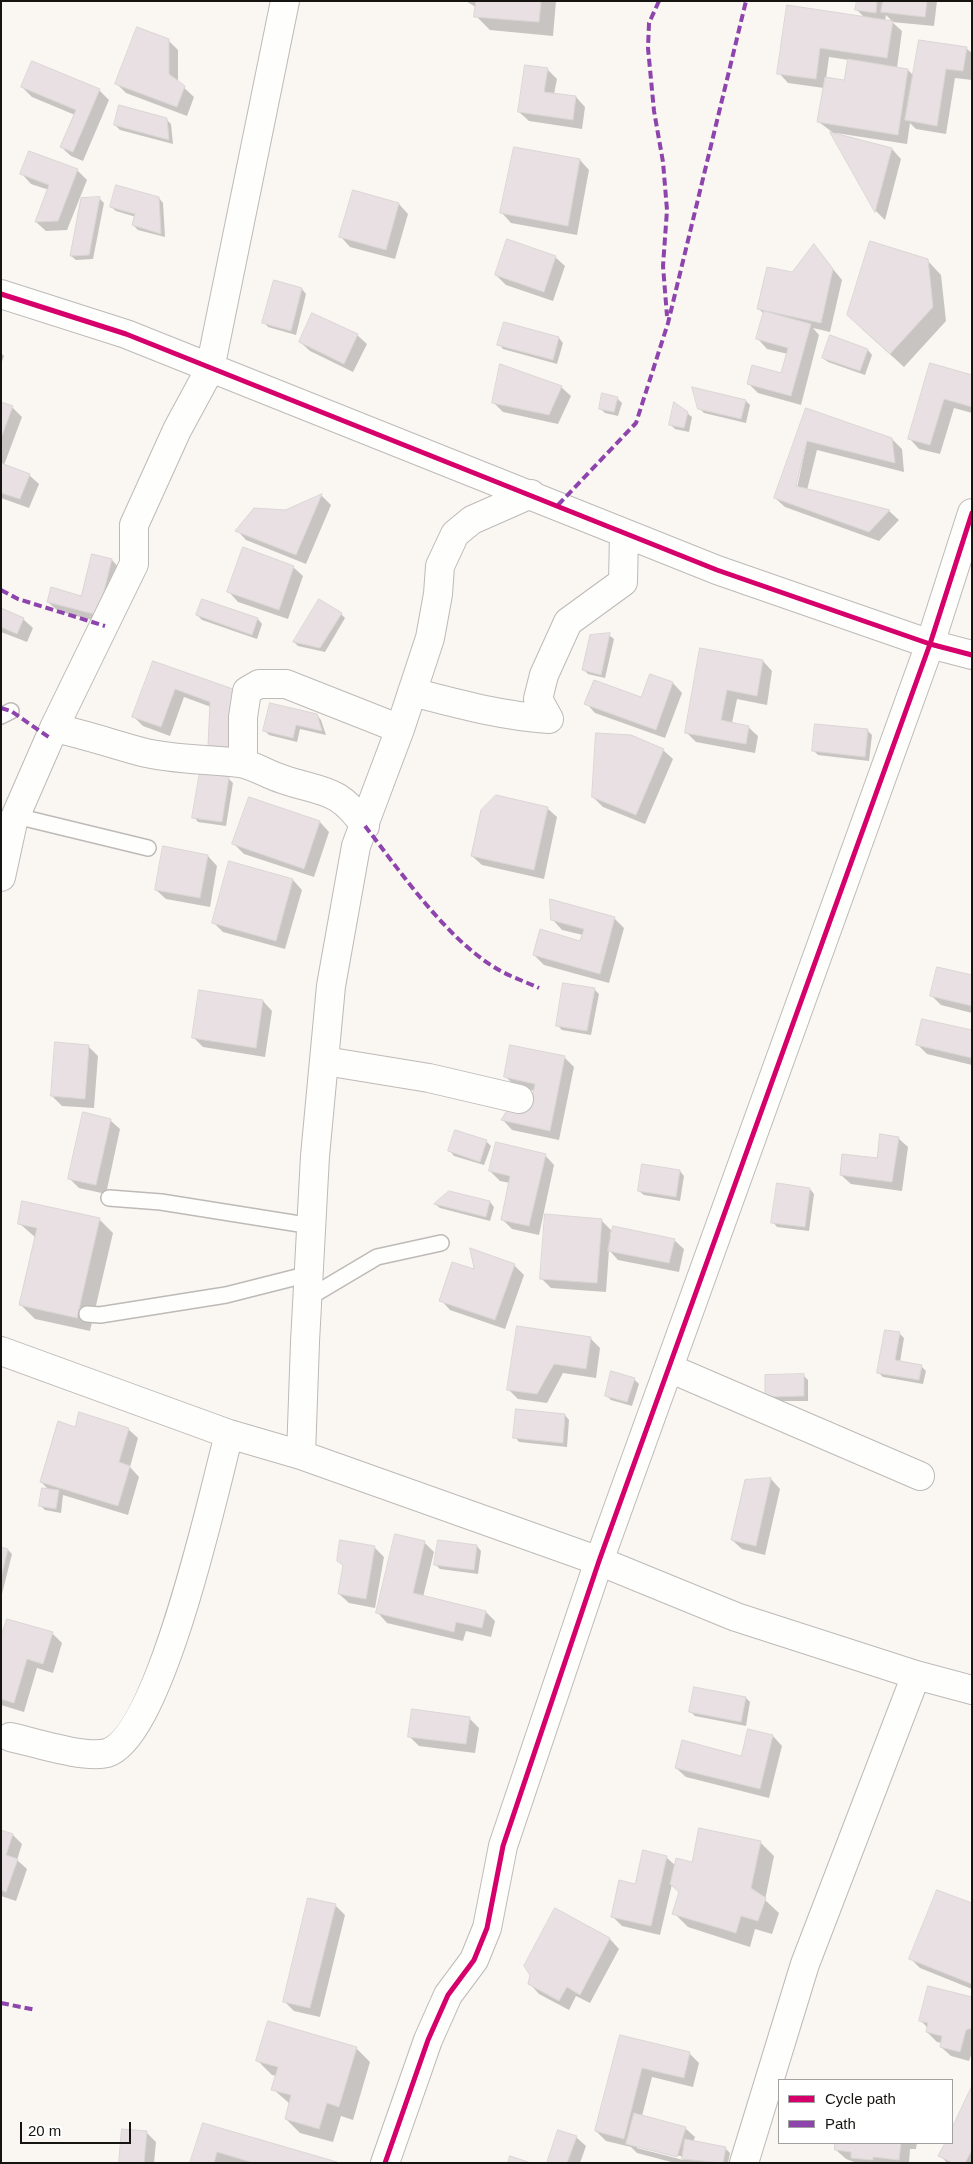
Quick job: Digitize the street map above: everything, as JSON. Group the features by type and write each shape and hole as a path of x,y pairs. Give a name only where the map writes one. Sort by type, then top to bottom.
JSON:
{"street":[{"path":"1,877 16,816 54,728 134,564 134,525 177,430 210,369 285,1"},
{"path":"1,294 126,334 210,369 531,494 624,534 717,570 930,644 972,655"},
{"path":"301,1455 312,1226 331,986 356,846 400,729 430,638 438,594 440,566 455,534 472,520 531,494"},
{"path":"385,2163 428,2040 448,1995 474,1960 487,1928 503,1846 600,1561 930,644 972,513"},
{"path":"412,692 475,709 515,717 549,719 538,698 544,675 568,622 623,582 624,534"},
{"path":"242,763 243,718 247,691 259,684 286,684 400,729"},
{"path":"54,728 92,736 143,752 242,763 282,779 312,786 340,798 352,807 364,826"},
{"path":"325,1061 429,1078 519,1099"},
{"path":"1,1351 229,1434 301,1455 600,1561 736,1617 916,1675 972,1690"},
{"path":"669,1368 920,1476"},
{"path":"10,1737 88,1755 108,1752 132,1731 158,1680 189,1588 229,1434"},
{"path":"744,2163 805,1964 916,1675"}],"lane":[{"path":"16,816 148,848"},
{"path":"109,1198 161,1202 312,1226"},
{"path":"88,1314 100,1314 226,1295 309,1286 377,1257 441,1243"}],"building":[{"path":"476,1 541,1 539,22 474,17"},
{"path":"857,1 877,1 876,13 855,10"},
{"path":"883,1 927,1 925,17 881,12"},
{"path":"787,5 893,21 887,58 820,48 816,79 777,74"},
{"path":"137,27 169,39 169,74 185,86 177,107 115,84"},
{"path":"919,40 967,47 963,71 946,69 937,126 905,120"},
{"path":"848,59 908,69 898,135 817,122 825,77 844,80"},
{"path":"32,61 100,89 73,152 60,147 76,110 21,87"},
{"path":"525,65 548,68 544,92 576,96 573,120 518,112"},
{"path":"119,105 167,118 169,140 114,125"},
{"path":"830,132 892,148 875,212"},
{"path":"514,147 580,159 568,226 500,213"},
{"path":"29,151 78,169 58,221 35,222 49,185 20,174"},
{"path":"116,185 159,197 161,234 132,225 135,214 110,207"},
{"path":"353,190 399,203 386,250 339,237"},
{"path":"100,197 89,255 70,256 81,198"},
{"path":"507,239 556,256 544,292 495,275"},
{"path":"870,241 928,259 933,307 890,354 847,315"},
{"path":"814,244 833,269 821,323 757,309 767,267 792,272"},
{"path":"274,280 302,288 291,331 262,323"},
{"path":"764,311 811,324 791,396 747,384 752,365 781,373 788,348 756,339"},
{"path":"312,313 358,334 344,364 299,342"},
{"path":"504,322 559,337 553,360 497,345"},
{"path":"830,335 868,349 860,371 822,358"},
{"path":"930,363 972,375 972,407 944,399 930,445 908,439"},
{"path":"500,364 562,386 549,415 492,403"},
{"path":"692,387 746,400 741,419 698,409"},
{"path":"602,393 618,397 614,412 599,409"},
{"path":"1,402 13,406 1,438"},
{"path":"674,402 688,412 684,428 669,425"},
{"path":"806,408 892,438 895,463 807,441 796,486 890,510 869,532 774,498"},
{"path":"1,463 30,474 20,499 1,493"},
{"path":"322,494 296,555 235,531 254,508 285,510"},
{"path":"243,547 294,566 279,610 227,592"},
{"path":"92,554 112,559 98,615 47,602 51,587 81,596"},
{"path":"202,599 258,618 252,635 196,615"},
{"path":"319,599 342,613 320,648 293,642"},
{"path":"1,608 24,618 17,634 1,627"},
{"path":"610,633 601,675 582,670 590,635"},
{"path":"700,648 763,660 757,696 727,690 721,720 749,726 746,744 685,733"},
{"path":"153,661 233,689 229,747 208,746 210,702 175,689 161,727 132,717"},
{"path":"650,674 673,682 656,730 584,704 594,680 641,697"},
{"path":"270,703 317,714 322,731 296,725 293,738 263,731"},
{"path":"815,724 868,729 865,757 812,751"},
{"path":"596,733 631,735 664,749 636,815 592,797"},
{"path":"200,772 229,777 222,822 192,818"},
{"path":"496,795 548,807 534,870 471,856 481,810"},
{"path":"249,797 320,821 304,869 232,844"},
{"path":"163,846 208,855 200,898 155,890"},
{"path":"229,861 293,879 276,941 212,923"},
{"path":"550,899 615,917 600,974 533,955 540,929 580,941 584,929 551,920"},
{"path":"937,967 972,975 972,1006 930,996"},
{"path":"563,983 595,988 587,1031 556,1026"},
{"path":"199,990 263,1000 256,1048 192,1038"},
{"path":"922,1019 972,1030 972,1058 916,1045"},
{"path":"55,1042 89,1045 85,1099 51,1096"},
{"path":"510,1045 565,1056 550,1131 501,1120 508,1109 530,1107 535,1084 504,1077"},
{"path":"83,1112 111,1119 96,1185 68,1179"},
{"path":"455,1130 487,1140 480,1162 448,1151"},
{"path":"880,1134 899,1137 892,1182 840,1175 842,1154 877,1158"},
{"path":"496,1142 546,1154 529,1226 501,1220 510,1176 489,1171"},
{"path":"642,1164 680,1170 676,1197 638,1191"},
{"path":"777,1183 810,1188 805,1227 771,1223"},
{"path":"449,1191 490,1201 486,1217 434,1204"},
{"path":"22,1201 100,1218 77,1318 19,1305 37,1228 18,1224"},
{"path":"545,1214 602,1219 597,1283 540,1279"},
{"path":"613,1226 675,1239 669,1263 608,1251"},
{"path":"470,1248 515,1264 495,1320 439,1301 452,1262 474,1269"},
{"path":"517,1326 591,1337 586,1369 554,1364 537,1394 507,1390"},
{"path":"885,1330 900,1332 895,1360 922,1365 919,1380 877,1373"},
{"path":"611,1371 635,1378 627,1402 605,1396"},
{"path":"804,1374 804,1396 765,1397 765,1375"},
{"path":"516,1409 565,1414 563,1443 513,1438"},
{"path":"79,1412 129,1428 119,1462 130,1466 118,1506 40,1482 58,1421 75,1427"},
{"path":"771,1478 756,1546 731,1540 745,1480"},
{"path":"42,1488 59,1490 56,1509 39,1506"},
{"path":"395,1534 425,1541 413,1593 486,1611 482,1628 456,1622 454,1632 376,1613"},
{"path":"340,1540 375,1546 366,1599 338,1594 343,1565 337,1561"},
{"path":"438,1540 477,1545 474,1570 434,1565"},
{"path":"1,1547 8,1549 1,1577"},
{"path":"7,1619 53,1632 43,1664 27,1659 14,1703 1,1699 1,1637"},
{"path":"694,1687 746,1697 741,1722 689,1712"},
{"path":"412,1709 470,1717 466,1744 408,1737"},
{"path":"748,1729 773,1735 760,1789 675,1768 682,1740 741,1756"},
{"path":"699,1828 761,1841 751,1888 766,1898 758,1921 741,1916 736,1933 672,1914 679,1892 670,1884 676,1858 692,1862"},
{"path":"1,1830 13,1834 6,1855 18,1859 6,1892 1,1890"},
{"path":"643,1850 667,1856 651,1926 611,1917 619,1880 635,1884"},
{"path":"937,1890 972,1903 972,1984 909,1959"},
{"path":"308,1898 336,1904 310,2008 283,2002"},
{"path":"555,1908 610,1938 580,1995 567,1987 559,2001 528,1984 530,1975 524,1966"},
{"path":"928,1986 972,1997 972,2028 966,2030 960,2052 940,2047 942,2036 926,2032 928,2023 919,2021"},
{"path":"268,2021 357,2047 339,2107 327,2103 319,2129 285,2119 291,2095 271,2090 278,2067 256,2061"},
{"path":"620,2035 690,2052 684,2078 642,2068 624,2139 595,2131"},
{"path":"972,2086 972,2150 965,2163 953,2163 938,2156 944,2144 953,2144 953,2126"},
{"path":"634,2113 686,2127 677,2157 626,2144"},
{"path":"203,2123 337,2163 254,2163 217,2152 214,2163 190,2163"},
{"path":"122,2129 147,2131 144,2163 119,2163"},
{"path":"558,2130 577,2136 567,2163 547,2163"},
{"path":"685,2139 726,2147 723,2163 682,2159"},
{"path":"835,2144 901,2144 899,2160 873,2157 873,2160 851,2158 851,2152 835,2150"},
{"path":"510,2156 531,2163 508,2163"}],"marked path":[{"path":"659,1 649,23 648,48 654,111 663,162 667,210 663,266 667,316"},
{"path":"558,505 636,423 668,323 746,1"},
{"path":"1,590 18,599 105,626"},
{"path":"1,708 11,711 50,738"},
{"path":"365,826 424,902 458,939 494,967 539,988"},
{"path":"1,2003 36,2010"}],"cycle path":[{"path":"1,294 126,334 717,570 930,644 972,655"},
{"path":"385,2163 428,2040 448,1995 474,1960 487,1928 503,1846 599,1561 930,644 972,513"}]}
